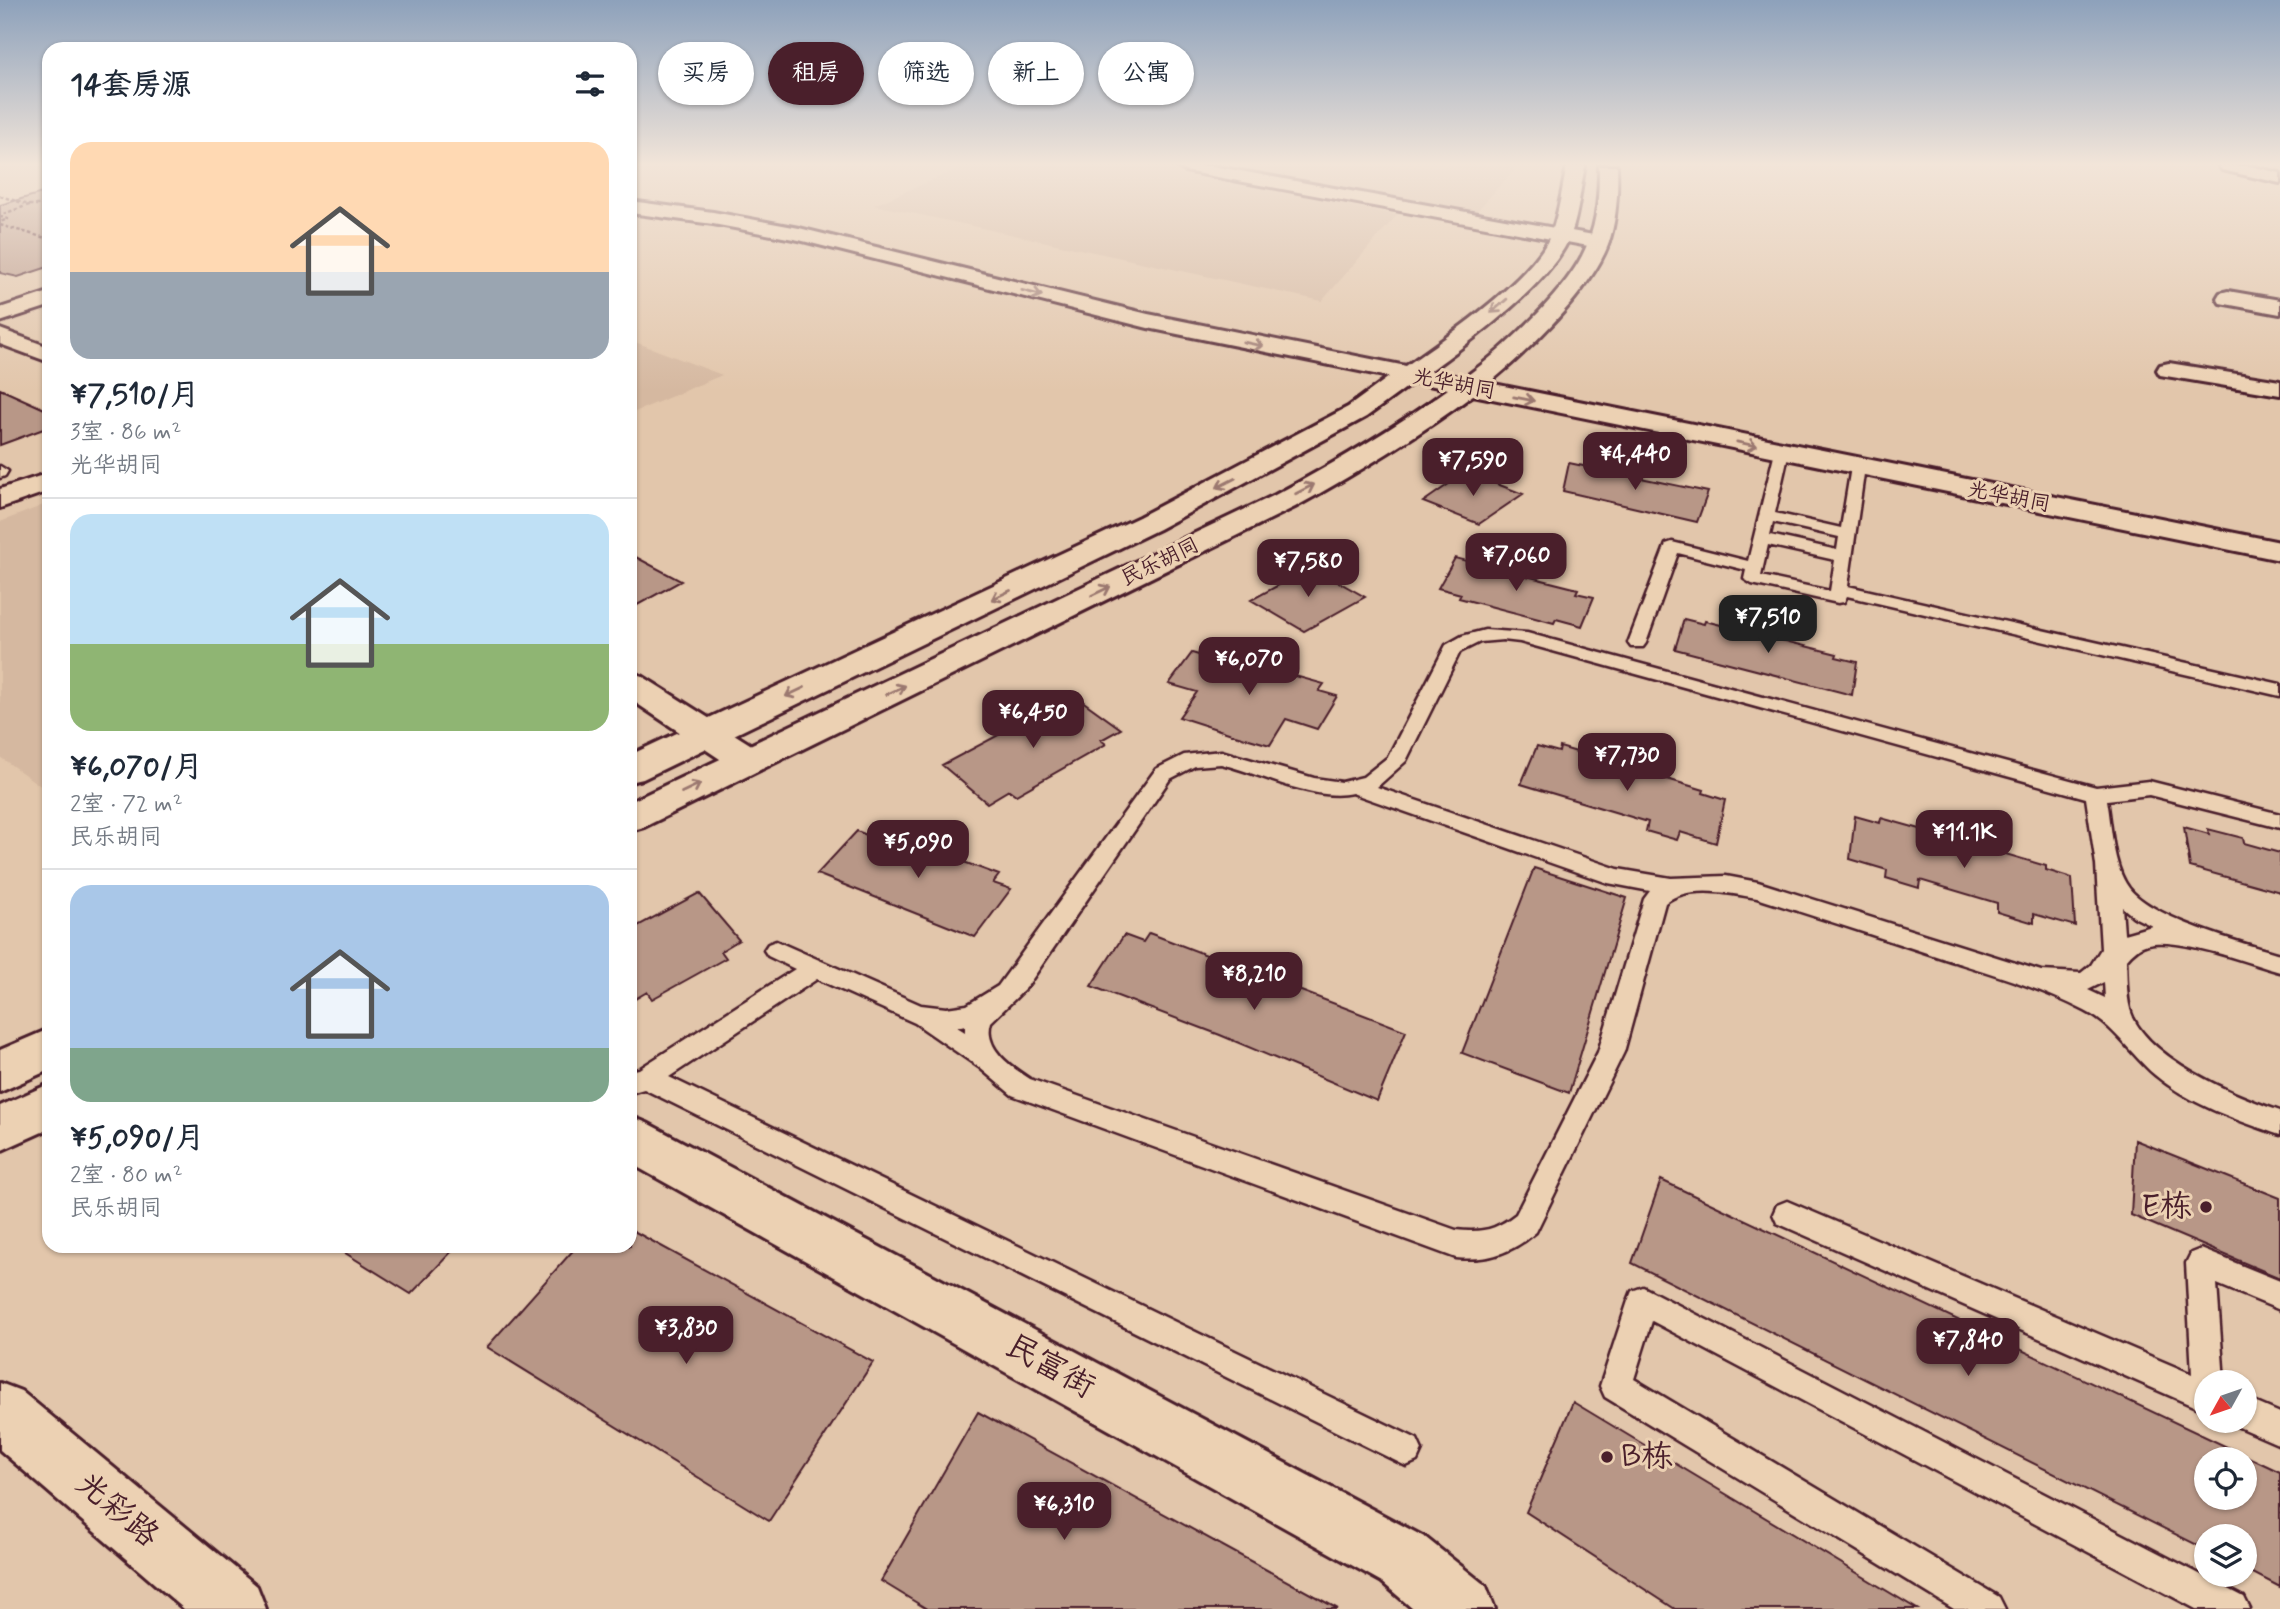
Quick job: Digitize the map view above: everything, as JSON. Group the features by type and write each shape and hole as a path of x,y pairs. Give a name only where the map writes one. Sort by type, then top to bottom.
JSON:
{"street":[{"name":"光华胡同","path":"827,241 1148,321 1410,376 1478,378 1599,389"},
{"name":"光华胡同","path":"906,241 1136,297 1433,359 1478,378 1782,452 2280,551"},
{"name":"民乐胡同","path":"637,767 1149,523 1334,424 1410,376 1472,330 1510,297 1545,260 1557,241"},
{"path":"1594,241 1599,242"},
{"name":"民乐胡同","path":"637,815 1169,558 1322,480 1380,447 1478,378 1554,309 1586,268 1599,242"},
{"path":"2228,298 2280,307"},
{"path":"0,315 42,301"},
{"path":"0,336 42,352"},
{"path":"2169,370 2280,388"},
{"path":"0,499 42,484"},
{"path":"637,687 748,760"},
{"path":"0,1072 42,1051"},
{"path":"0,1130 42,1109"},
{"name":"民富街","path":"637,1142 1404,1560 1462,1609"},
{"name":"光彩路","path":"0,1412 234,1609"}],"lane":[{"path":"1782,452 1752,579 1838,598 1858,467"},
{"path":"1767,516 1848,534"},
{"path":"1761,538 1844,557"},
{"path":"1595,658 1617,658 1629,652 1637,643 1672,547 1754,567"},
{"path":"1839,589 2280,690"},
{"path":"1671,886 1655,899 1611,1052 1526,1223 1508,1238 1483,1247 1456,1244 1021,1087 1003,1077 988,1060 979,1044 976,1028 982,1014 1005,995 1163,774 1175,764 1191,757 1210,755 1234,758 1302,783 1343,789 1376,779 1395,761 1452,649 1464,640 1503,635 2096,794 2149,788 2280,821"},
{"path":"1637,643 1638,654 1644,663 1676,681"},
{"path":"1419,713 1421,725 1398,770 1396,782 1404,794 1435,816"},
{"path":"1355,787 1616,877 1671,886 1726,884 1758,890 2041,981 2097,1004 2120,1022 2149,1056 2186,1083 2221,1102 2280,1123"},
{"path":"2096,794 2107,865 2118,1012 2128,1032"},
{"path":"2107,865 2120,893 2142,911 2207,942"},
{"path":"2041,981 2070,984 2094,979 2125,943 2146,934 2207,942 2280,963"},
{"path":"776,950 917,1014 988,1060"},
{"path":"638,1080 816,968"},
{"path":"917,1014 941,1020 964,1017 1005,995"},
{"path":"638,1080 1406,1450"},
{"path":"1787,1214 2194,1390"},
{"path":"2207,1370 2201,1263 2280,1296"},
{"path":"1987,1609 1616,1386 1643,1301 2232,1609"},
{"path":"2258,1419 2280,1429"}],"shaded area":[{"path":"1042,241 1374,241 1322,301"},
{"path":"637,343 722,375 637,411"},
{"path":"42,506 42,787 0,757 0,522"}],"building":[{"path":"0,241 42,241 42,269 18,277 0,273"},
{"path":"0,389 42,408 42,430 0,445"},
{"path":"1569,463 1708,492 1697,522 1563,491"},
{"path":"1466,472 1523,494 1479,524 1423,502"},
{"path":"637,558 681,581 637,605"},
{"path":"1455,558 1578,589 1576,593 1594,597 1582,626 1556,619 1554,623 1459,598 1461,594 1438,588"},
{"path":"1312,567 1365,597 1304,631 1251,600"},
{"path":"1684,619 1704,624 1705,621 1837,654 1836,657 1857,662 1852,695 1675,649"},
{"path":"1192,653 1209,658 1213,653 1324,684 1319,691 1337,696 1317,729 1286,719 1270,745 1235,735 1179,717 1197,692 1169,684"},
{"path":"1074,695 1121,729 1101,740 1106,744 1016,795 1009,790 987,803 942,765"},
{"path":"1537,746 1559,752 1560,747 1704,790 1703,793 1725,800 1716,843 1680,832 1677,840 1646,831 1648,822 1521,784"},
{"path":"1855,816 1880,823 1881,818 1938,834 2046,866 2046,870 2072,878 2075,926 2034,914 2034,923 1997,912 1997,903 1920,880 1919,888 1886,878 1887,870 1850,859"},
{"path":"2184,827 2209,834 2208,829 2243,838 2244,843 2280,853 2280,892 2190,867"},
{"path":"857,831 874,838 880,831 999,875 993,883 1011,889 975,937 817,874"},
{"path":"1534,868 1627,898 1569,1093 1462,1053"},
{"path":"699,893 739,940 721,951 726,958 652,999 647,992 637,998 637,926"},
{"path":"1149,933 1406,1031 1377,1101 1220,1035 1091,986 1124,935 1143,942"},
{"name":"E栋","path":"2135,1140 2280,1198 2280,1278 2131,1215"},
{"path":"1661,1180 2227,1447 2194,1447 2194,1510 2257,1510 2257,1461 2280,1472 2280,1587 2257,1575 2257,1524 2194,1524 2194,1544 1632,1263"},
{"path":"637,1233 873,1362 769,1521 487,1347 571,1253 637,1253"},
{"path":"345,1253 450,1253 411,1294"},
{"name":"B栋","path":"1573,1402 1917,1609 1675,1609 1526,1512"},
{"path":"978,1412 1338,1609 927,1609 881,1581"}],"place":[{"name":"E栋","path":"2206,1207"},
{"name":"B栋","path":"1607,1457"}]}
